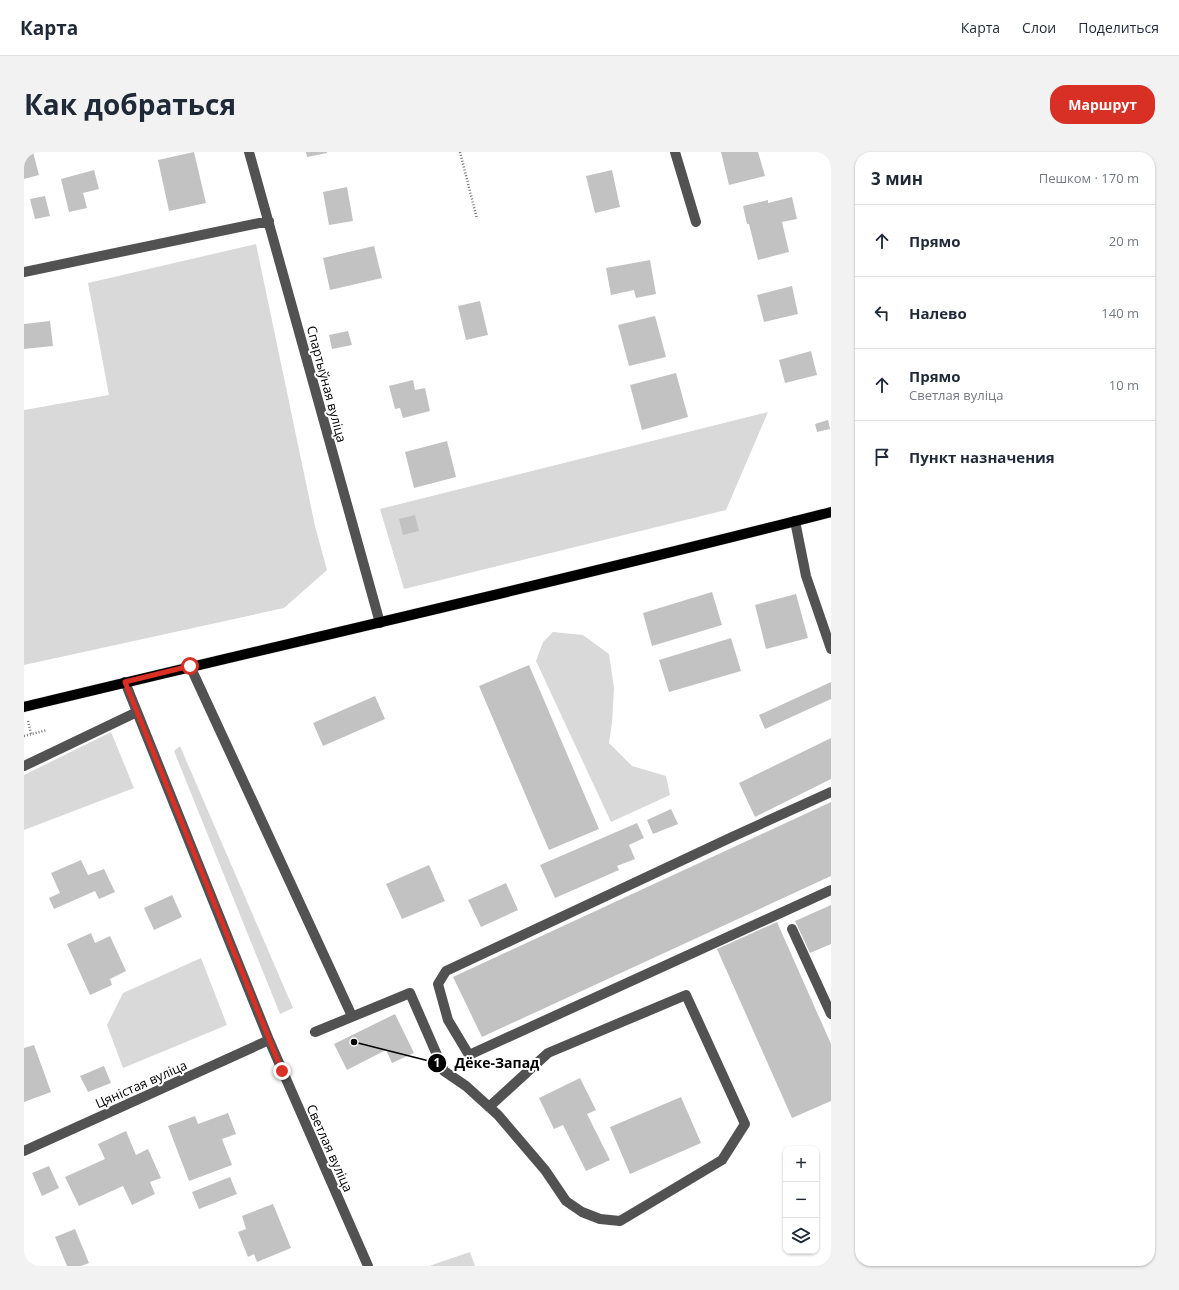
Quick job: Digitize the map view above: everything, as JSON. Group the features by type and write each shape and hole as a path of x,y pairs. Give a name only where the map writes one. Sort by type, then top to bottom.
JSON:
{"main road":[{"path":"24,707 190,666 380,623 831,512"}],"street":[{"name":"Спартыўная вуліца","path":"250,152 380,623"},
{"path":"675,152 696,222"},
{"path":"24,272 269,221"},
{"path":"795,521 806,576 831,649"},
{"path":"190,666 352,1016"},
{"name":"Светлая вуліца","path":"125,682 269,1040 368,1266"},
{"path":"24,766 137,712"},
{"path":"831,792 718,843 446,971 438,984 448,1020 469,1055 831,890"},
{"path":"792,929 831,1014"},
{"path":"315,1032 410,993 444,1071 466,1086 489,1107 498,1115 545,1170 566,1201 582,1212 600,1219 620,1221 722,1160 745,1124 686,995 548,1053 489,1107"},
{"name":"Цяністая вуліца","path":"24,1151 269,1040"}],"path":[{"path":"460,152 477,220"},
{"path":"24,736 47,730"}],"shaded area":[{"path":"256,244 315,526 327,570 284,608 24,665 24,410 109,395 88,283"},
{"path":"768,412 726,510 404,589 380,509"},
{"path":"553,632 583,635 609,654 614,688 609,743 632,766 666,776 670,795 611,822 536,661 543,642"},
{"path":"111,732 134,788 24,830 24,775"},
{"path":"180,746 293,1008 280,1014 174,751"},
{"path":"201,958 227,1025 123,1068 107,1025 123,993"},
{"path":"470,1252 475,1266 429,1266"}],"building":[{"path":"24,152 33,152 39,175 24,179"},
{"path":"194,152 206,203 169,211 158,160"},
{"path":"306,152 327,152 327,153 307,157"},
{"path":"721,152 758,152 765,176 729,185"},
{"path":"94,170 99,189 83,193 87,208 69,212 61,179"},
{"path":"612,170 620,207 595,213 586,176"},
{"path":"347,187 353,221 329,225 323,192"},
{"path":"45,196 50,216 35,219 30,199"},
{"path":"792,197 797,219 782,222 789,252 758,260 743,206 768,200 768,203"},
{"path":"374,246 382,278 330,290 323,258"},
{"path":"650,260 656,294 636,298 634,290 611,295 606,268"},
{"path":"792,286 798,314 764,322 757,295"},
{"path":"480,301 488,335 466,340 458,306"},
{"path":"655,316 666,357 629,366 618,325"},
{"path":"50,321 53,346 24,349 24,324"},
{"path":"348,331 352,345 332,349 329,335"},
{"path":"811,351 817,375 785,383 779,360"},
{"path":"676,373 688,417 642,430 630,385"},
{"path":"413,380 415,390 425,388 430,411 403,418 400,408 395,409 389,386"},
{"path":"828,420 830,429 817,432 815,424"},
{"path":"447,441 456,477 414,488 405,452"},
{"path":"415,515 419,531 403,535 399,519"},
{"path":"712,592 722,625 652,646 643,613"},
{"path":"796,594 808,638 766,649 755,605"},
{"path":"731,638 741,671 669,692 659,660"},
{"path":"529,665 599,829 549,850 479,686"},
{"path":"831,682 831,699 765,729 759,715"},
{"path":"375,696 385,719 323,746 313,723"},
{"path":"831,738 831,779 755,817 739,783"},
{"path":"831,802 831,876 482,1037 453,977"},
{"path":"671,809 678,824 653,834 647,820"},
{"path":"637,823 644,838 629,845 635,859 617,866 619,870 555,898 540,865"},
{"path":"81,860 88,875 104,869 115,892 99,899 95,891 54,909 49,898 60,893 51,873"},
{"path":"429,865 445,901 402,919 386,884"},
{"path":"506,883 518,910 481,927 468,900"},
{"path":"172,895 182,917 154,930 144,908"},
{"path":"831,905 831,944 810,953 795,921"},
{"path":"777,922 831,1044 831,1101 792,1118 717,949"},
{"path":"91,933 95,943 110,936 126,971 110,979 112,985 90,995 67,944"},
{"path":"395,1014 414,1053 392,1063 386,1050 347,1070 334,1044"},
{"path":"34,1045 51,1092 24,1102 24,1048"},
{"path":"104,1066 111,1083 88,1092 80,1076"},
{"path":"580,1078 596,1110 587,1114 610,1160 586,1171 563,1125 554,1129 539,1098"},
{"path":"681,1097 701,1143 630,1174 610,1127"},
{"path":"228,1113 236,1134 222,1139 232,1165 189,1181 168,1126 195,1116 198,1124"},
{"path":"126,1131 136,1155 148,1149 161,1178 150,1182 155,1194 132,1205 123,1186 79,1206 65,1177 105,1159 98,1144"},
{"path":"49,1166 59,1188 42,1196 32,1173"},
{"path":"230,1177 237,1194 199,1209 192,1192"},
{"path":"273,1204 291,1248 257,1262 254,1254 248,1257 238,1232 246,1229 242,1216"},
{"path":"75,1229 89,1263 81,1266 67,1266 55,1237"}],"place":[{"name":"Дёке-Запад","path":"354,1042"}],"route":[{"path":"190,666 125,682 282,1071"}]}
